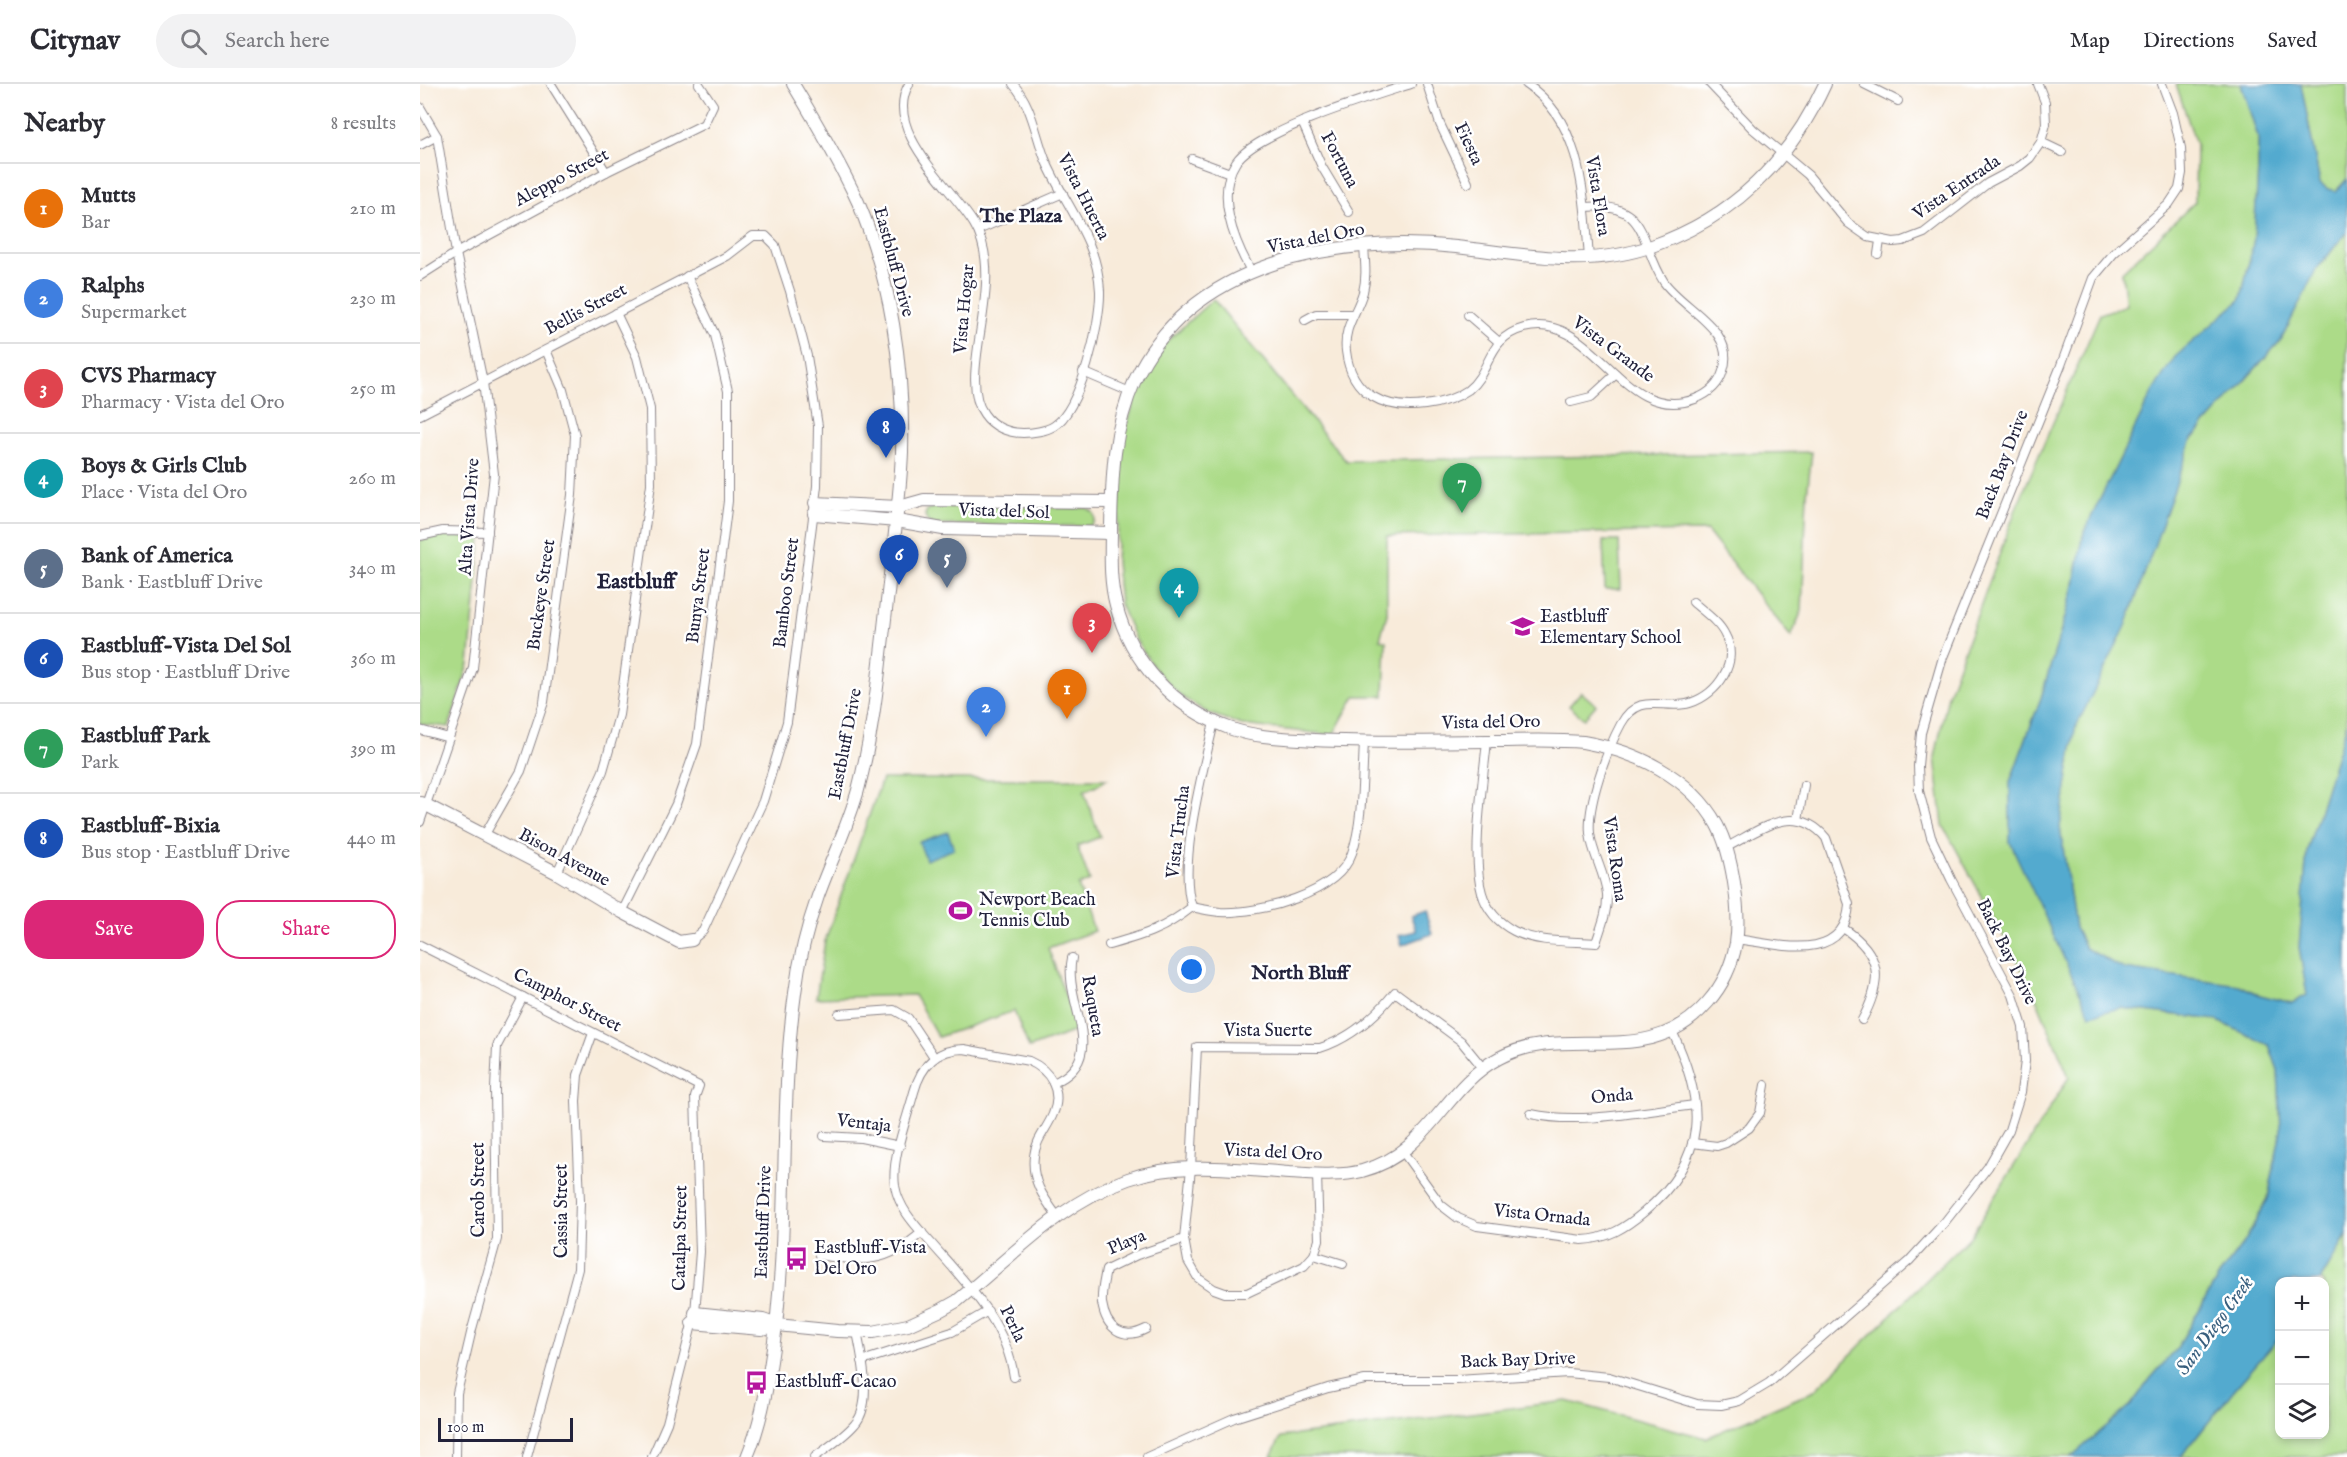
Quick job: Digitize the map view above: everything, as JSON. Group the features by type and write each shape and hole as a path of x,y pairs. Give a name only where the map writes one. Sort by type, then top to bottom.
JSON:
{"street":[{"path":"551,84 606,172"},
{"name":"Aleppo Street","path":"420,276 456,253 606,172 704,124 713,105 699,84"},
{"name":"Eastbluff Drive","path":"747,1457 760,1423 765,1401 777,1325 788,1050 795,991 805,938 817,898 850,816 865,759 876,693 897,521 902,405 894,333 875,250 859,205 839,162 792,84"},
{"name":"Vista Hogar","path":"909,84 905,93 903,111 906,129 911,140 969,215 984,245 987,275 975,384 978,404 989,420 1006,431 1026,433 1053,427"},
{"name":"Vista Huerta","path":"1013,84 1026,102 1044,157 1089,241 1099,281 1098,322 1083,372 1070,406 1053,427"},
{"path":"1251,271 1241,253 1232,224 1227,194 1230,173 1236,161 1251,147 1302,122 1411,84"},
{"name":"Fiesta","path":"1427,84 1440,124 1468,183"},
{"name":"Vista Flora","path":"1526,84 1544,98 1563,126 1577,160 1585,207 1589,258"},
{"path":"1710,84 1734,111 1808,175 1848,223 1868,237 1880,241 1878,254"},
{"name":"Vista del Oro","path":"694,1318 763,1320 777,1325 857,1332 891,1329 941,1310 971,1289 1056,1216 1093,1193 1129,1179 1166,1170 1191,1168 1317,1174 1349,1174 1362,1171 1380,1165 1403,1152 1421,1136 1466,1084 1483,1068 1499,1058 1530,1047 1549,1044 1626,1043 1655,1037 1672,1031 1688,1021 1714,995 1731,963 1737,939 1731,864 1726,847 1719,828 1708,811 1679,782 1641,759 1611,747 1564,740 1364,743 1265,737 1214,722 1188,708 1160,684 1128,639 1112,586 1111,502 1115,440 1130,392 1152,351 1174,324 1211,292 1251,271 1305,255 1364,247 1432,245 1540,258 1589,258 1650,247 1713,217 1757,183 1784,154 1807,120 1825,84"},
{"path":"1864,84 1898,102"},
{"path":"2038,84 2045,102 2046,114 2041,142 2061,152"},
{"name":"Back Bay Drive","path":"1146,1457 1234,1418 1328,1388 1365,1380 1457,1380 1568,1374 1609,1377 1697,1404 1721,1405 1739,1401 1769,1383 1909,1261 1944,1223 1988,1167 2006,1138 2021,1092 2025,1061 2023,1027 2019,1011 2004,977 1931,837 1918,779 1921,733 1943,657 2060,368 2093,278 2114,253 2169,204 2179,189 2182,173 2181,148 2173,113 2162,84"},
{"name":"Alta Vista Drive","path":"420,107 437,136 456,253 483,382 494,474 473,668 423,804 420,822"},
{"name":"Fortuna","path":"1302,122 1322,167 1349,212"},
{"path":"420,145 437,136"},
{"name":"Vista Entrada","path":"1880,241 1903,241 1924,232 1988,183 2020,166 2030,158 2041,142"},
{"path":"1192,159 1230,173"},
{"path":"978,230 1063,193"},
{"name":"Vista Grande","path":"1364,247 1365,286 1345,336 1346,354 1350,368 1366,393 1389,404 1417,406 1441,402 1457,396 1472,385 1499,342 1528,327 1557,329 1581,342 1633,389 1653,399 1684,402 1710,391 1716,385 1724,369 1726,357 1719,337 1665,283 1637,222 1613,208 1585,207"},
{"name":"Bellis Street","path":"420,415 727,256 753,236 766,237"},
{"name":"Bamboo Street","path":"692,940 703,931 764,801 787,722 817,486 818,426 807,356 775,245 766,237"},
{"name":"Bunya Street","path":"622,912 676,804 697,744 728,501 728,391 715,335 687,276"},
{"path":"557,873 603,771 619,715 651,484 650,409 638,357 616,313"},
{"path":"1305,320 1316,314 1352,314"},
{"path":"1468,315 1499,342"},
{"name":"Buckeye Street","path":"484,836 521,771 544,702 572,495 575,435 564,390 546,350"},
{"path":"1083,372 1130,392"},
{"path":"1571,402 1590,397 1616,375"},
{"name":"Vista del Sol","path":"814,508 898,507 924,500 1111,502"},
{"name":"Vista del Sol","path":"814,508 943,529 1111,533"},
{"path":"420,536 443,531 488,532"},
{"path":"1611,747 1622,723 1635,709 1653,703 1681,705 1691,702 1708,692 1724,677 1730,652 1725,634 1693,602"},
{"name":"Vista Trucha","path":"1192,907 1189,886 1191,839 1214,722"},
{"path":"420,730 449,738"},
{"name":"Vista Roma","path":"1487,741 1478,840 1480,886 1486,904 1502,924 1522,934 1596,943 1604,920 1607,895 1592,846 1590,818 1592,803 1611,747"},
{"path":"1109,945 1155,932 1172,923 1192,907 1219,912 1256,909 1312,891 1336,877 1347,864 1355,842 1364,743"},
{"path":"1798,820 1804,785"},
{"name":"Bison Avenue","path":"423,804 557,873 622,912 679,942 692,940"},
{"path":"1726,847 1776,822 1798,820 1806,822 1820,831 1829,846 1849,904 1849,913 1843,928 1830,940 1814,946 1737,939"},
{"path":"1843,928 1860,941 1867,950 1875,973 1876,991 1862,1020"},
{"name":"Camphor Street","path":"420,945 699,1086"},
{"name":"Raqueta","path":"1053,1083 1069,1074 1076,1066 1083,1050 1082,1033 1071,987 1069,970 1072,958"},
{"name":"Vista Suerte","path":"1191,1168 1197,1047 1320,1048 1333,1044 1358,1029 1384,1006 1395,992 1461,1041 1483,1068"},
{"name":"Carob Street","path":"456,1457 457,1394 497,1239 495,1089 497,1046 524,996"},
{"path":"839,1014 894,1010 908,1018 934,1057 949,1050 964,1049 1029,1061 1043,1069 1053,1083 1056,1107 1036,1143 1034,1167 1040,1191 1056,1216"},
{"name":"Vista Ornada","path":"1403,1152 1441,1205 1458,1218 1477,1226 1582,1240 1604,1237 1616,1232 1651,1206 1677,1178 1692,1143 1695,1105 1691,1074 1672,1031"},
{"name":"Cassia Street","path":"527,1457 578,1269 580,1201 576,1101 578,1075 593,1033"},
{"name":"Perla","path":"934,1057 927,1063 918,1080 900,1146 894,1175 898,1196 903,1209 988,1311 1007,1348 1014,1377"},
{"path":"1692,1143 1717,1146 1749,1128 1760,1113 1765,1085"},
{"name":"Catalpa Street","path":"652,1457 667,1423 694,1318 700,1252 695,1097 699,1086"},
{"name":"Onda","path":"1531,1114 1549,1117 1586,1117 1695,1105"},
{"name":"Ventaja","path":"824,1136 861,1138 900,1146"},
{"path":"1191,1168 1184,1239 1188,1261 1198,1278 1214,1289 1236,1294 1255,1291 1298,1270 1314,1255 1319,1240 1317,1174"},
{"path":"819,1255 851,1260 876,1259 899,1250 922,1232"},
{"name":"Playa","path":"1146,1329 1135,1335 1127,1335 1114,1329 1109,1322 1102,1304 1106,1270 1137,1255 1184,1239"},
{"path":"1314,1255 1343,1264"},
{"path":"862,1361 935,1339 988,1311"},
{"path":"815,1457 852,1428 861,1416 864,1390 857,1332"}],"green space":[{"path":"2176,84 2241,84 2258,137 2254,239 2241,299 2211,326 2154,389 2084,532 2073,590 2041,698 2010,782 2010,842 2121,1008 2216,1020 2269,1045 2278,1070 2281,1130 2268,1198 2245,1241 2219,1276 2177,1348 2131,1405 2071,1457 1271,1457 1281,1437 1567,1401 1706,1438 1814,1391 1970,1237 2069,1077 2033,991 1943,825 1935,757 1948,695 2017,506 2100,314 2126,305 2122,272 2195,202 2196,144"},
{"path":"2301,84 2347,84 2347,179 2336,191 2320,183"},
{"path":"2347,232 2347,723 2307,851 2299,947 2307,995 2292,1003 2260,995 2239,985 2123,969 2085,948 2075,928 2060,827 2075,729 2126,625 2192,439 2281,340 2316,270"},
{"path":"1213,299 1346,461 1812,452 1807,494 1802,610 1791,637 1707,531 1387,536 1387,614 1380,639 1386,641 1384,696 1355,696 1333,735 1242,725 1208,713 1182,697 1157,672 1135,639 1120,604 1116,562 1123,439 1137,391 1165,343"},
{"path":"935,506 1087,508 1093,512 1095,518 1089,526 934,525 927,521 925,515 927,510"},
{"path":"443,535 481,538 469,664 449,727 420,724 420,540"},
{"path":"1603,541 1619,541 1621,589 1605,589"},
{"path":"1581,692 1596,705 1584,719 1569,706"},
{"name":"Newport Beach Tennis Club","path":"882,779 1107,779 1084,791 1100,837 1077,846 1090,881 1078,885 1094,931 1048,948 1078,1030 1029,1048 1014,1011 938,1037 914,995 816,998 825,941"},
{"path":"2347,1235 2347,1457 2181,1457 2275,1343 2275,1439 2329,1439 2329,1277 2322,1277"}],"water":[{"name":"San Diego Creek","path":"2241,84 2301,84 2320,183 2336,191 2347,179 2347,232 2316,270 2281,340 2192,439 2126,626 2075,729 2060,827 2075,928 2085,948 2124,969 2239,985 2260,995 2292,1003 2307,995 2299,947 2307,851 2347,723 2347,1235 2322,1277 2275,1277 2275,1343 2181,1457 2071,1457 2131,1405 2177,1348 2219,1276 2245,1241 2268,1199 2281,1130 2278,1070 2269,1045 2216,1020 2121,1008 2090,1015 2010,842 2010,782 2041,698 2073,590 2084,532 2154,389 2175,357 2241,299 2254,239 2258,137"},
{"path":"948,832 954,849 926,860 919,842"},
{"path":"1425,911 1432,934 1402,945 1399,935 1416,931 1411,916"}],"place":[{"name":"Eastbluff-Bixia","path":"886,458"},
{"name":"Eastbluff Park","path":"1462,513"},
{"name":"Eastbluff-Vista Del Sol","path":"899,585"},
{"name":"Bank of America","path":"947,588"},
{"name":"Boys & Girls Club","path":"1179,618"},
{"name":"Eastbluff Elementary School","path":"1522,627"},
{"name":"CVS Pharmacy","path":"1092,653"},
{"name":"Mutts","path":"1067,719"},
{"name":"Ralphs","path":"986,737"},
{"name":"Newport Beach Tennis Club","path":"961,910"},
{"name":"Eastbluff-Vista Del Oro","path":"796,1258"},
{"name":"Eastbluff-Cacao","path":"757,1382"}],"district":[{"name":"The Plaza","path":"1021,216"},
{"name":"Eastbluff","path":"636,582"},
{"name":"North Bluff","path":"1300,973"}]}
